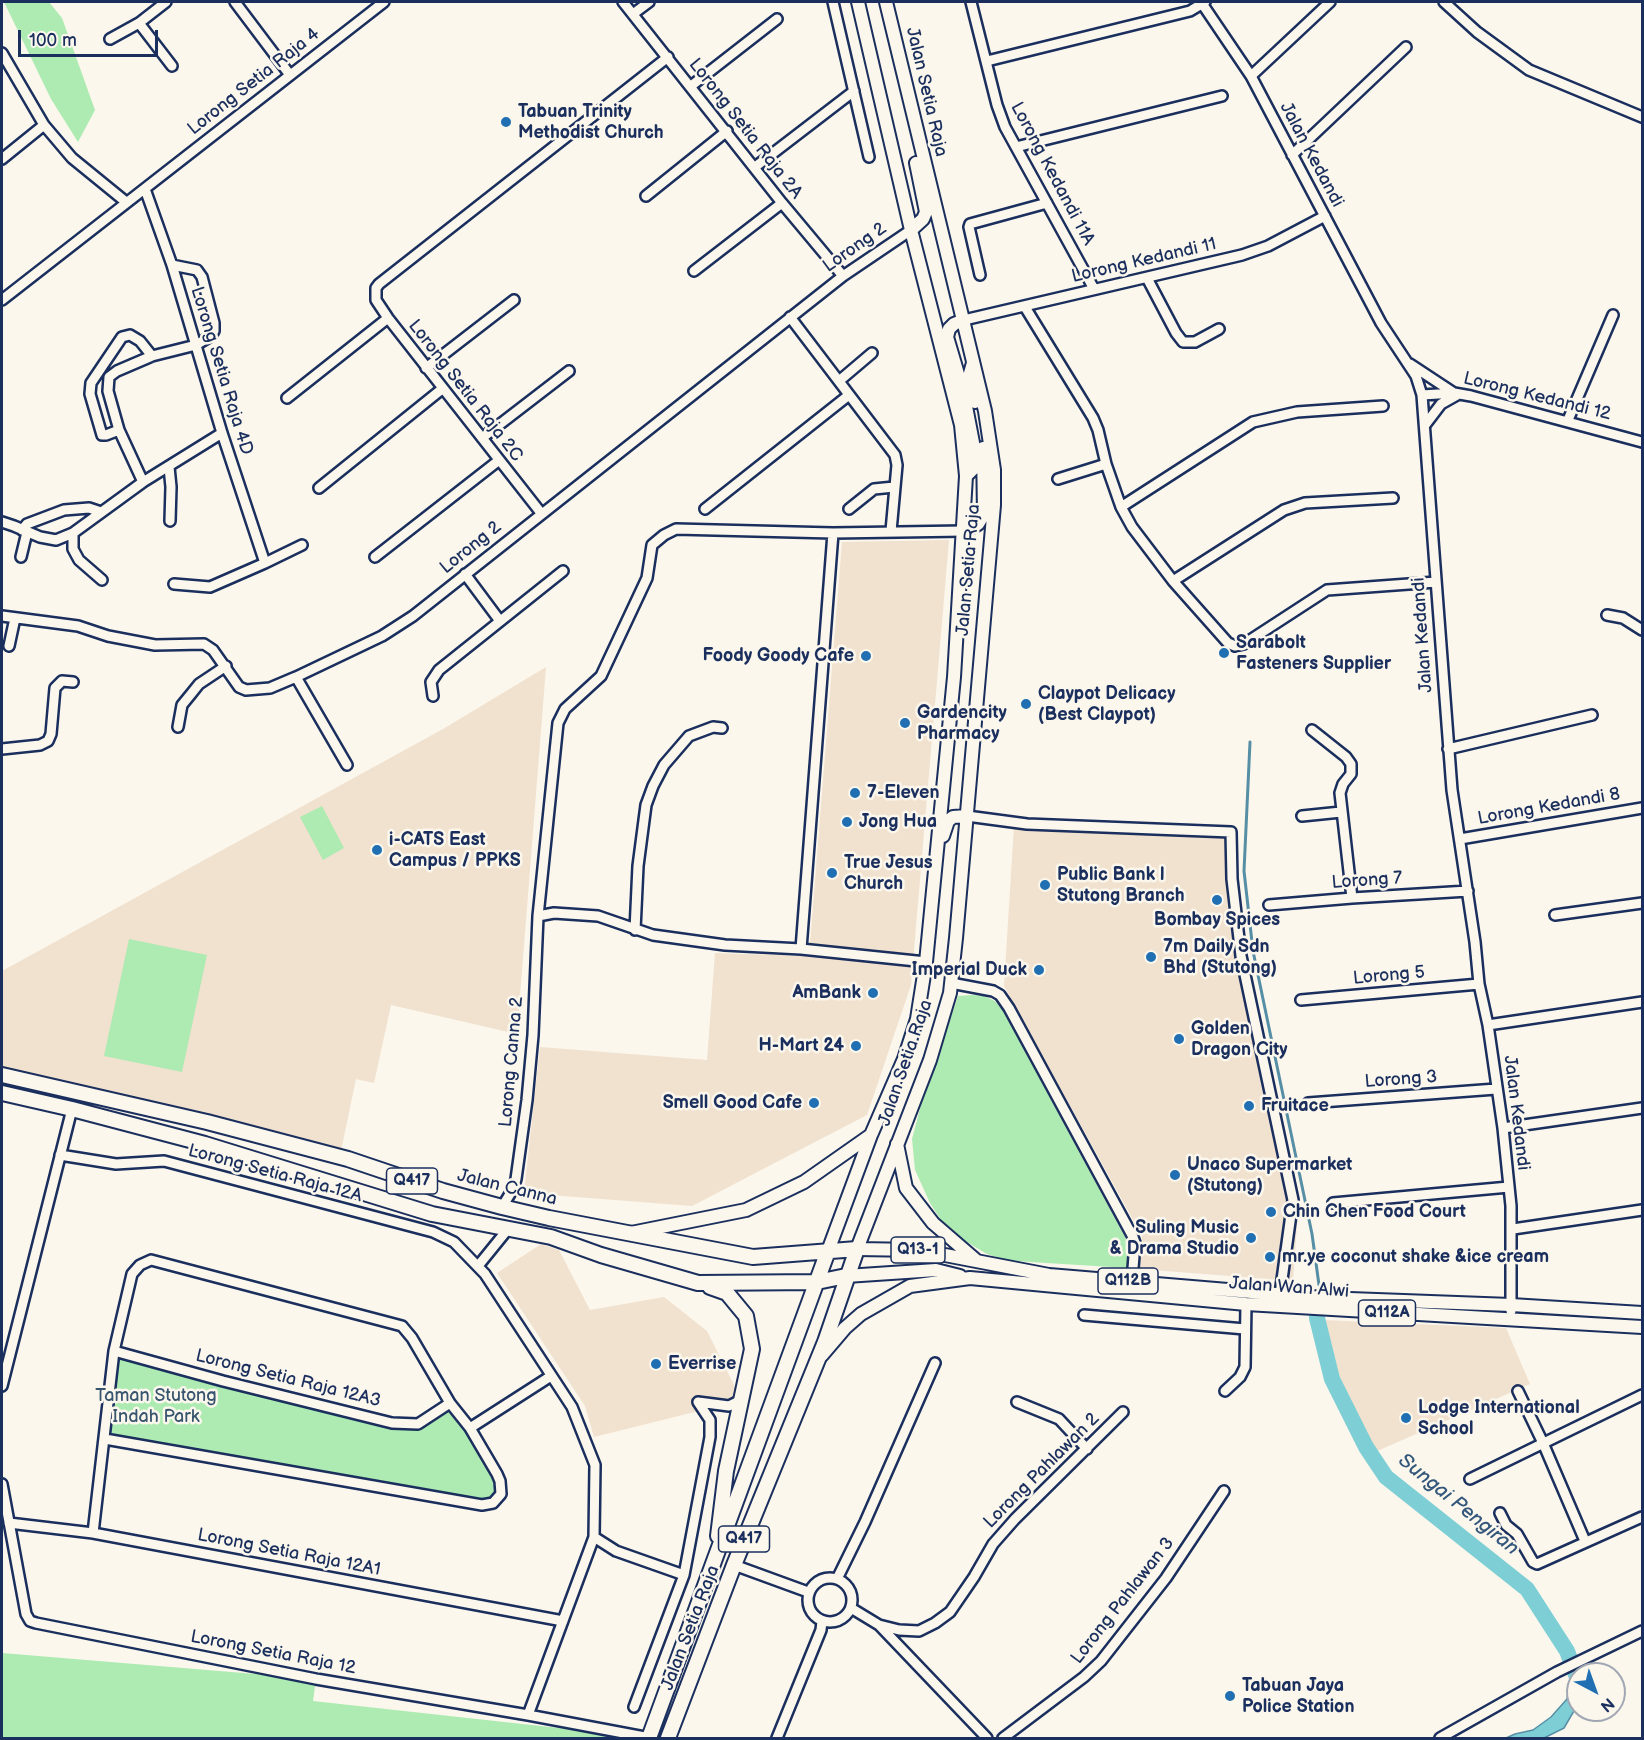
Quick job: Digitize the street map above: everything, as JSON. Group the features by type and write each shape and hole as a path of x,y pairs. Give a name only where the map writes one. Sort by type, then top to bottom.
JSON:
{"highway":[{"name":"Jalan Canna","path":"2,1074 207,1122 348,1159 442,1191 502,1207 627,1234 753,1257 857,1249"},
{"name":"Jalan Canna","path":"2,1093 205,1144 432,1214 550,1237 601,1255 698,1283 817,1282"},
{"name":"Q417","path":"817,1282 846,1276 857,1249"},
{"name":"Q417","path":"817,1282 828,1251"},
{"name":"Jalan Setia Raja","path":"668,1738 734,1565 819,1358 846,1276"},
{"name":"Jalan Setia Raja","path":"650,1738 817,1282"},
{"path":"698,1283 727,1293 746,1316 752,1349 726,1471 715,1559"}],"main road":[{"name":"Jalan Setia Raja","path":"828,1251 871,1135 904,1059 917,1019 926,962 954,677 966,476 962,425 911,230 858,2"},
{"name":"Jalan Setia Raja","path":"857,1249 930,1060 951,983 994,505 994,470 974,359 918,141 886,2"},
{"path":"911,230 923,219 926,212 915,156 918,141"},
{"path":"964,320 949,329 947,337 963,391 974,448 974,468 966,476"},
{"path":"964,531 978,524 984,514 985,456 969,377 974,359"},
{"path":"935,873 948,821 953,817 967,816"},
{"path":"627,1234 746,1210 804,1182 871,1135"},
{"path":"897,1144 906,1188 933,1223 978,1261"},
{"name":"Jalan Canna","path":"857,1249 919,1250 978,1261"},
{"name":"Jalan Wan Alwi","path":"978,1261 1049,1275 1280,1294 1317,1303 1510,1320 1642,1327"},
{"path":"846,1276 936,1270 970,1278"},
{"path":"819,1358 861,1314 892,1295 910,1286 970,1278"},
{"name":"Jalan Wan Alwi","path":"970,1278 1246,1304 1511,1305 1642,1313"}],"street":[{"path":"110,39 139,23 166,2"},
{"path":"235,2 290,75"},
{"name":"Lorong Setia Raja 4","path":"2,300 384,2"},
{"name":"Lorong Setia Raja 2A","path":"623,2 782,203 843,276"},
{"path":"633,14 650,2"},
{"path":"833,2 869,157"},
{"name":"Lorong Kedandi 11A","path":"971,2 997,105 1016,147 1094,289"},
{"path":"987,61 1190,11 1203,2"},
{"name":"Jalan Kedandi","path":"1203,2 1251,76 1381,323 1416,376 1422,395 1452,790 1468,891 1479,984 1488,1024 1503,1128 1509,1186 1513,1229 1510,1320"},
{"path":"1251,76 1330,2"},
{"path":"1444,2 1477,32 1529,70 1642,117"},
{"path":"691,86 777,19"},
{"path":"139,23 172,66"},
{"path":"1292,155 1406,47"},
{"path":"2,53 44,125 72,158 126,202"},
{"name":"Lorong Setia Raja 2C","path":"541,513 388,318 376,300 376,288 378,284 668,57"},
{"path":"755,167 854,92"},
{"path":"1016,147 1222,96"},
{"path":"2,159 44,125"},
{"path":"646,196 727,131"},
{"name":"Lorong Setia Raja 4D","path":"144,189 172,265 222,433 266,563"},
{"path":"694,271 782,203"},
{"path":"980,274 970,224 1047,203"},
{"name":"Lorong Kedandi 11","path":"964,320 1242,255 1268,246 1325,216"},
{"name":"Lorong 2","path":"2,616 78,626 108,636 155,645 204,644 213,650 239,687 246,690 270,688 296,677 397,627 843,276 911,230"},
{"path":"143,482 119,430 108,391 109,377 117,371 152,356 196,345 214,331 202,278 197,270 172,265"},
{"path":"1147,278 1183,342 1195,342 1219,329"},
{"path":"426,368 514,300"},
{"path":"1025,307 1093,418 1121,507 1132,527 1173,581 1228,643 1235,646 1244,644 1327,590 1436,582"},
{"path":"1568,420 1613,315"},
{"path":"790,317 895,455 897,465 891,531"},
{"path":"287,399 388,318"},
{"path":"119,430 102,435 90,394 91,382 122,337 129,336 140,341 152,356"},
{"path":"839,381 872,353"},
{"path":"1408,363 1454,393"},
{"path":"482,438 569,371"},
{"path":"319,488 442,389"},
{"path":"1425,424 1441,404 1456,395 1465,394"},
{"name":"Lorong Kedandi 12","path":"1422,395 1465,394 1568,420 1642,442"},
{"path":"705,509 849,395"},
{"path":"1121,507 1253,422 1297,412 1383,406"},
{"path":"2,522 40,537 56,540 73,533 143,482 222,433"},
{"path":"375,557 498,461"},
{"path":"1058,479 1106,464"},
{"path":"169,467 170,521"},
{"path":"849,509 874,489 894,488"},
{"path":"1173,581 1284,510 1305,503 1393,498"},
{"path":"21,557 27,524 64,510 89,508 101,512"},
{"name":"Lorong Canna 2","path":"502,1207 516,1179 527,1100 533,1035 538,916 558,723 565,709 601,676 647,578 652,545 676,529 833,533 964,531"},
{"path":"73,533 73,549 79,560 102,580"},
{"path":"801,950 833,533"},
{"path":"174,585 206,588 302,545"},
{"path":"433,696 431,682 440,670 563,571"},
{"path":"465,574 500,621"},
{"path":"1607,615 1623,618 1642,630"},
{"path":"9,646 15,618"},
{"path":"178,727 182,705 200,684 226,666"},
{"path":"296,677 347,765"},
{"path":"2,749 40,745 48,741 51,734 55,688 62,681 73,682"},
{"path":"1448,749 1592,715"},
{"path":"635,930 638,866 646,805 653,786 664,765 689,736 712,727 722,728"},
{"path":"1312,730 1346,757 1351,764 1351,774 1341,788 1341,812 1352,897"},
{"name":"Lorong Kedandi 8","path":"1460,839 1642,807"},
{"path":"1302,816 1341,812"},
{"path":"967,816 1027,824 1231,832 1231,860 1240,956 1293,1200 1280,1294"},
{"name":"Lorong 7","path":"1269,905 1352,897 1468,891"},
{"path":"1555,915 1642,903"},
{"path":"540,904 554,913"},
{"path":"538,916 554,913 598,916 653,935 725,945 926,962"},
{"path":"951,983 993,991 1000,995 1009,1008 1133,1237 1135,1250 1132,1281"},
{"name":"Lorong 5","path":"1301,1000 1479,984"},
{"path":"1488,1024 1642,1002"},
{"name":"Lorong 3","path":"1308,1103 1496,1089"},
{"path":"1503,1128 1642,1108"},
{"path":"2,1386 72,1109"},
{"name":"Lorong Setia Raja 12A","path":"60,1155 116,1164 164,1161 411,1226 444,1236 464,1251 478,1266 496,1288 572,1407 595,1465 594,1537 528,1715"},
{"path":"1333,1203 1509,1186"},
{"path":"1513,1229 1642,1210"},
{"path":"478,1266 508,1229"},
{"path":"93,1533 114,1351 132,1274 140,1265 151,1260 402,1326 412,1338 450,1403 470,1428 500,1481 501,1494 489,1505 285,1472 105,1439"},
{"path":"1225,1391 1240,1377 1245,1367 1246,1304"},
{"path":"1084,1315 1245,1329"},
{"name":"Lorong Setia Raja 12A3","path":"114,1351 392,1423 418,1424 450,1403"},
{"path":"837,1579 865,1522 935,1363"},
{"path":"470,1428 551,1376"},
{"path":"1518,1391 1585,1541"},
{"path":"1470,1479 1642,1395"},
{"path":"634,1707 684,1575 710,1437 710,1420 698,1402 729,1406 741,1400"},
{"path":"1017,1402 1059,1419 1087,1449"},
{"name":"Lorong Pahlawan 2","path":"879,1625 899,1630 919,1631 950,1612 993,1544 1015,1519 1123,1412"},
{"name":"Lorong Setia Raja 12","path":"2,1484 26,1614 30,1621 316,1679 650,1738"},
{"name":"Lorong Pahlawan 3","path":"1003,1738 1084,1677 1101,1661 1166,1578 1224,1491"},
{"path":"1500,1513 1506,1525 1518,1534 1535,1564 1642,1517"},
{"name":"Lorong Setia Raja 12A1","path":"9,1522 93,1533 563,1621"},
{"path":"594,1537 616,1551 684,1575"},
{"path":"734,1565 808,1593"},
{"path":"831,1577 837,1579 847,1585 852,1596 851,1608 844,1617 833,1622 822,1621 812,1614 808,1604 808,1593 819,1580 831,1577"},
{"path":"851,1608 879,1625 987,1738"},
{"path":"777,1738 821,1630 822,1621"},
{"path":"1440,1738 1459,1734 1557,1672 1642,1631"}],"shaded area":[{"path":"949,540 911,985 867,1115 692,1206 524,1193 540,1047 707,1060 715,953 809,956 842,542"},
{"name":"i-CATS East Campus / PPKS","path":"546,667 517,1034 391,1005 374,1083 356,1079 341,1151 2,1069 2,971 443,729"},
{"path":"1014,826 1238,835 1237,884 1245,957 1299,1195 1293,1281 1140,1269 1142,1236 1004,986"},
{"path":"541,1244 559,1250 590,1310 664,1297 707,1331 734,1385 739,1401 594,1437 585,1406 497,1273"},
{"name":"Lodge International School","path":"1324,1320 1506,1328 1530,1384 1375,1452 1340,1379"}],"green space":[{"path":"4,2 49,2 62,18 95,110 78,142 51,99"},
{"path":"322,806 344,848 323,860 300,817"},
{"path":"129,939 207,955 182,1072 104,1056"},
{"path":"958,996 984,996 995,1001 1002,1009 1125,1237 1129,1248 1128,1268 1006,1260 987,1254 955,1235 930,1203 915,1170 912,1139 922,1101"},
{"name":"Taman Stutong Indah Park","path":"117,1358 372,1419 418,1425 447,1410 469,1437 493,1473 496,1489 491,1496 483,1500 286,1469 110,1435"},
{"path":"2,1653 316,1679 313,1701 650,1738 2,1738"}],"water":[{"path":"1566,1700 1568,1722 1564,1728 1544,1738 1506,1738 1533,1730 1551,1717"}],"waterway":[{"path":"1250,742 1244,871 1253,951 1312,1234 1319,1285"},
{"name":"Sungai Pengiran","path":"1317,1318 1332,1379 1366,1447 1386,1477 1527,1589 1567,1651 1571,1662"}],"place":[{"name":"Tabuan Trinity Methodist Church","path":"506,122"},
{"name":"Sarabolt Fasteners Supplier","path":"1224,653"},
{"name":"Foody Goody Cafe","path":"866,656"},
{"name":"Claypot Delicacy (Best Claypot)","path":"1026,704"},
{"name":"Gardencity Pharmacy","path":"905,723"},
{"name":"7-Eleven","path":"855,793"},
{"name":"Jong Hua","path":"847,822"},
{"name":"i-CATS East Campus / PPKS","path":"377,850"},
{"name":"True Jesus Church","path":"832,873"},
{"name":"Public Bank | Stutong Branch","path":"1045,885"},
{"name":"Bombay Spices","path":"1217,900"},
{"name":"7m Daily Sdn Bhd (Stutong)","path":"1151,957"},
{"name":"Imperial Duck","path":"1039,970"},
{"name":"AmBank","path":"873,993"},
{"name":"Golden Dragon City","path":"1179,1039"},
{"name":"H-Mart 24","path":"856,1046"},
{"name":"Smell Good Cafe","path":"814,1103"},
{"name":"Fruitace","path":"1249,1106"},
{"name":"Unaco Supermarket (Stutong)","path":"1175,1175"},
{"name":"Chin Chen Food Court","path":"1271,1212"},
{"name":"Suling Music & Drama Studio","path":"1251,1238"},
{"name":"mr.ye coconut shake &ice cream","path":"1270,1257"},
{"name":"Everrise","path":"656,1364"},
{"name":"Lodge International School","path":"1406,1418"},
{"name":"Tabuan Jaya Police Station","path":"1230,1696"}]}
